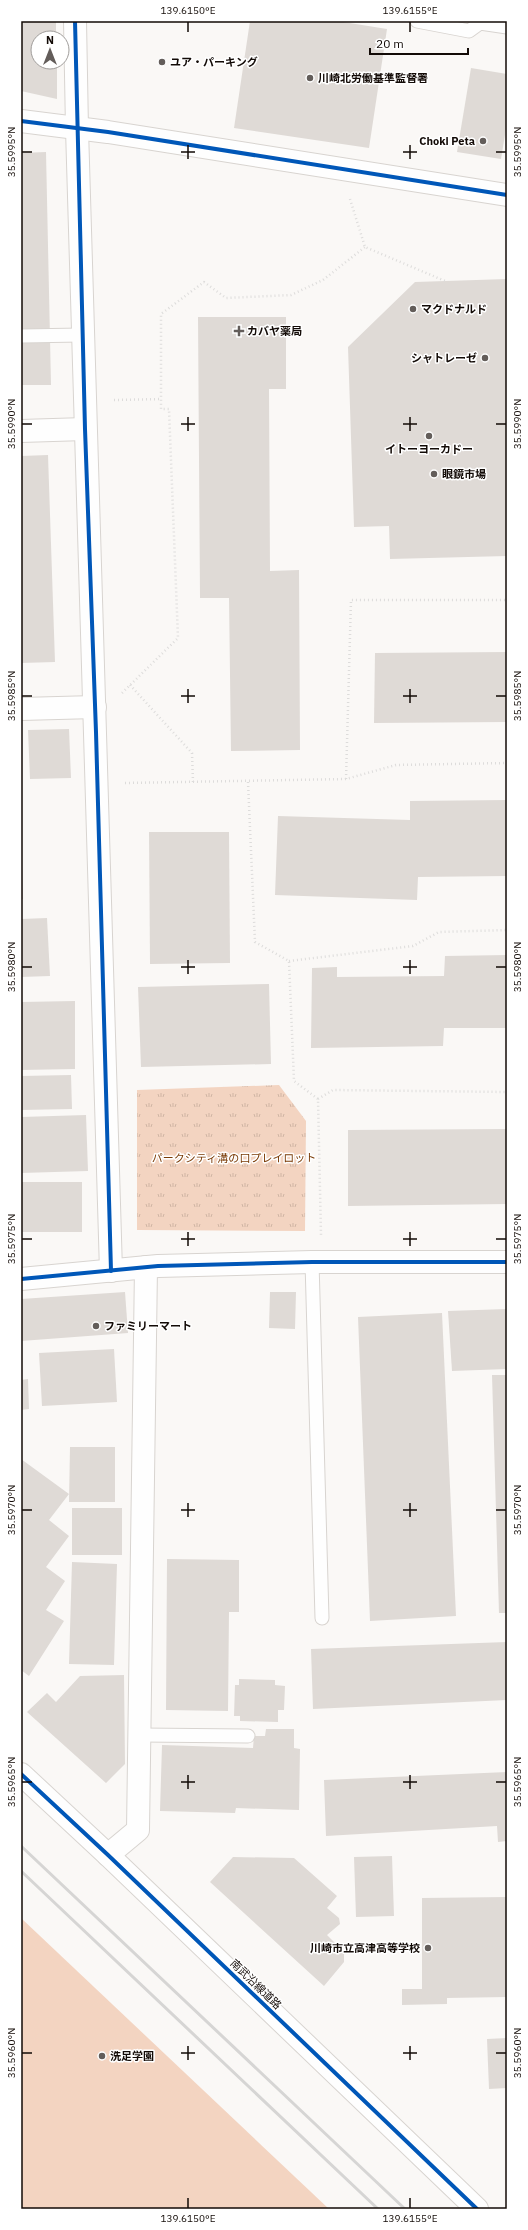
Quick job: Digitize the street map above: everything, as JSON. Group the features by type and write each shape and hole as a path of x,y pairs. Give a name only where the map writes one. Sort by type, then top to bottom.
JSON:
{"street":[{"path":"75,21 82,335 95,707 111,1271"},
{"path":"21,121 108,132 507,195"},
{"path":"21,431 85,429"},
{"path":"21,709 95,707"},
{"path":"21,1280 146,1268 312,1262 507,1262"},
{"path":"108,1855 138,1830 146,1268"},
{"name":"南武沿線道路","path":"21,1774 108,1855 477,2209"}],"lane":[{"path":"417,21 469,31 480,22 507,27"},
{"path":"21,336 82,335"},
{"path":"312,1262 322,1618"},
{"path":"140,1735 248,1736"}],"path":[{"path":"349,195 365,247"},
{"path":"365,247 445,280"},
{"path":"120,696 178,638 169,409 161,409 161,314 204,282 226,298 291,295 323,280 365,247"},
{"path":"113,400 161,400"},
{"path":"346,779 351,600 507,600"},
{"path":"130,685 192,753 193,782"},
{"path":"124,783 248,782 346,779 396,764 507,763"},
{"path":"248,782 255,942 289,961 413,946 439,932 507,930"},
{"path":"289,961 294,1081 318,1099"},
{"path":"318,1099 333,1090 507,1092"},
{"path":"318,1099 321,1239"}],"green space":[{"name":"パークシティ溝の口プレイロット","path":"279,1085 306,1121 305,1231 137,1230 137,1090"},
{"name":"洗足学園","path":"21,1918 329,2209 21,2209"}],"building":[{"path":"21,21 56,21 56,30 30,30 30,70 57,70 57,99 21,91"},
{"name":"川崎北労働基準監督署","path":"250,21 337,21 387,29 369,148 234,128"},
{"path":"471,68 507,74 507,123 501,159 457,152"},
{"path":"46,152 51,385 21,385 21,153"},
{"name":"イトーヨーカドー","path":"507,279 507,556 390,559 389,526 354,527 348,347 415,282"},
{"path":"198,317 286,317 286,389 269,389 270,571 299,570 300,750 231,751 229,598 200,598"},
{"path":"48,455 55,662 21,663 21,456"},
{"path":"507,652 507,722 374,723 375,653"},
{"path":"69,729 71,778 30,779 28,730"},
{"path":"507,800 507,876 418,877 417,900 275,895 278,816 410,820 410,801"},
{"path":"149,832 229,832 230,963 150,964"},
{"path":"22,866 23,899 21,899"},
{"path":"47,918 50,976 21,977 21,919"},
{"path":"507,955 507,1028 444,1028 443,1046 311,1048 312,968 337,967 337,977 444,976 445,956"},
{"path":"269,984 271,1064 141,1067 138,987"},
{"path":"75,1001 75,1069 21,1070 21,1002"},
{"path":"71,1075 72,1109 21,1110 21,1076"},
{"path":"86,1115 88,1171 21,1173 21,1117"},
{"path":"507,1129 507,1204 348,1206 348,1130"},
{"path":"21,1182 82,1182 82,1232 21,1232"},
{"path":"125,1292 128,1333 21,1341 21,1299"},
{"path":"270,1292 296,1292 295,1329 269,1328"},
{"path":"507,1309 507,1369 452,1371 448,1311"},
{"path":"442,1313 456,1616 370,1621 358,1317"},
{"path":"114,1349 117,1402 42,1406 39,1353"},
{"path":"492,1375 507,1375 507,1613 499,1613"},
{"path":"28,1379 29,1409 21,1410 21,1380"},
{"path":"70,1447 115,1447 115,1502 69,1502"},
{"path":"21,1459 69,1494 49,1520 69,1536 46,1567 65,1581 46,1610 64,1621 29,1676 21,1670"},
{"path":"72,1508 122,1508 122,1555 72,1555"},
{"path":"167,1559 239,1560 239,1612 229,1612 228,1711 166,1710"},
{"path":"72,1562 117,1564 114,1665 69,1664"},
{"path":"507,1642 507,1700 313,1709 311,1649"},
{"path":"124,1675 125,1764 106,1783 27,1712 47,1693 56,1702 80,1676"},
{"path":"239,1679 275,1680 275,1685 285,1686 284,1710 278,1710 278,1722 240,1721 240,1716 234,1716 235,1685 239,1685"},
{"path":"266,1729 294,1729 294,1748 300,1749 299,1810 236,1808 235,1813 160,1811 162,1745 253,1748 254,1736 265,1736"},
{"path":"507,1772 507,1841 498,1842 497,1826 326,1836 324,1780"},
{"path":"392,1856 394,1916 356,1917 354,1857"},
{"path":"233,1857 294,1858 337,1896 327,1908 339,1918 340,1924 327,1935 344,1952 344,1962 324,1986 210,1882"},
{"path":"507,1897 507,1997 447,1998 447,2004 402,2005 402,1989 422,1989 422,1898"},
{"path":"507,2038 507,2088 489,2089 487,2039"}],"railway":[{"path":"21,1846 405,2209"},
{"path":"21,1871 378,2209"}],"cycle path":[{"path":"75,21 85,429 96,732 111,1271"},
{"path":"21,121 108,132 507,195"},
{"path":"21,1279 158,1266 312,1262 507,1262"},
{"path":"21,1774 108,1855 477,2209"}],"place":[{"name":"ユア・パーキング","path":"162,62"},
{"name":"川崎北労働基準監督署","path":"310,78"},
{"name":"Choki Peta","path":"483,141"},
{"name":"マクドナルド","path":"413,309"},
{"name":"カバヤ薬局","path":"239,331"},
{"name":"シャトレーゼ","path":"485,358"},
{"name":"イトーヨーカドー","path":"429,436"},
{"name":"眼鏡市場","path":"434,474"},
{"name":"ファミリーマート","path":"96,1326"},
{"name":"川崎市立高津高等学校","path":"428,1948"},
{"name":"洗足学園","path":"102,2056"}]}
